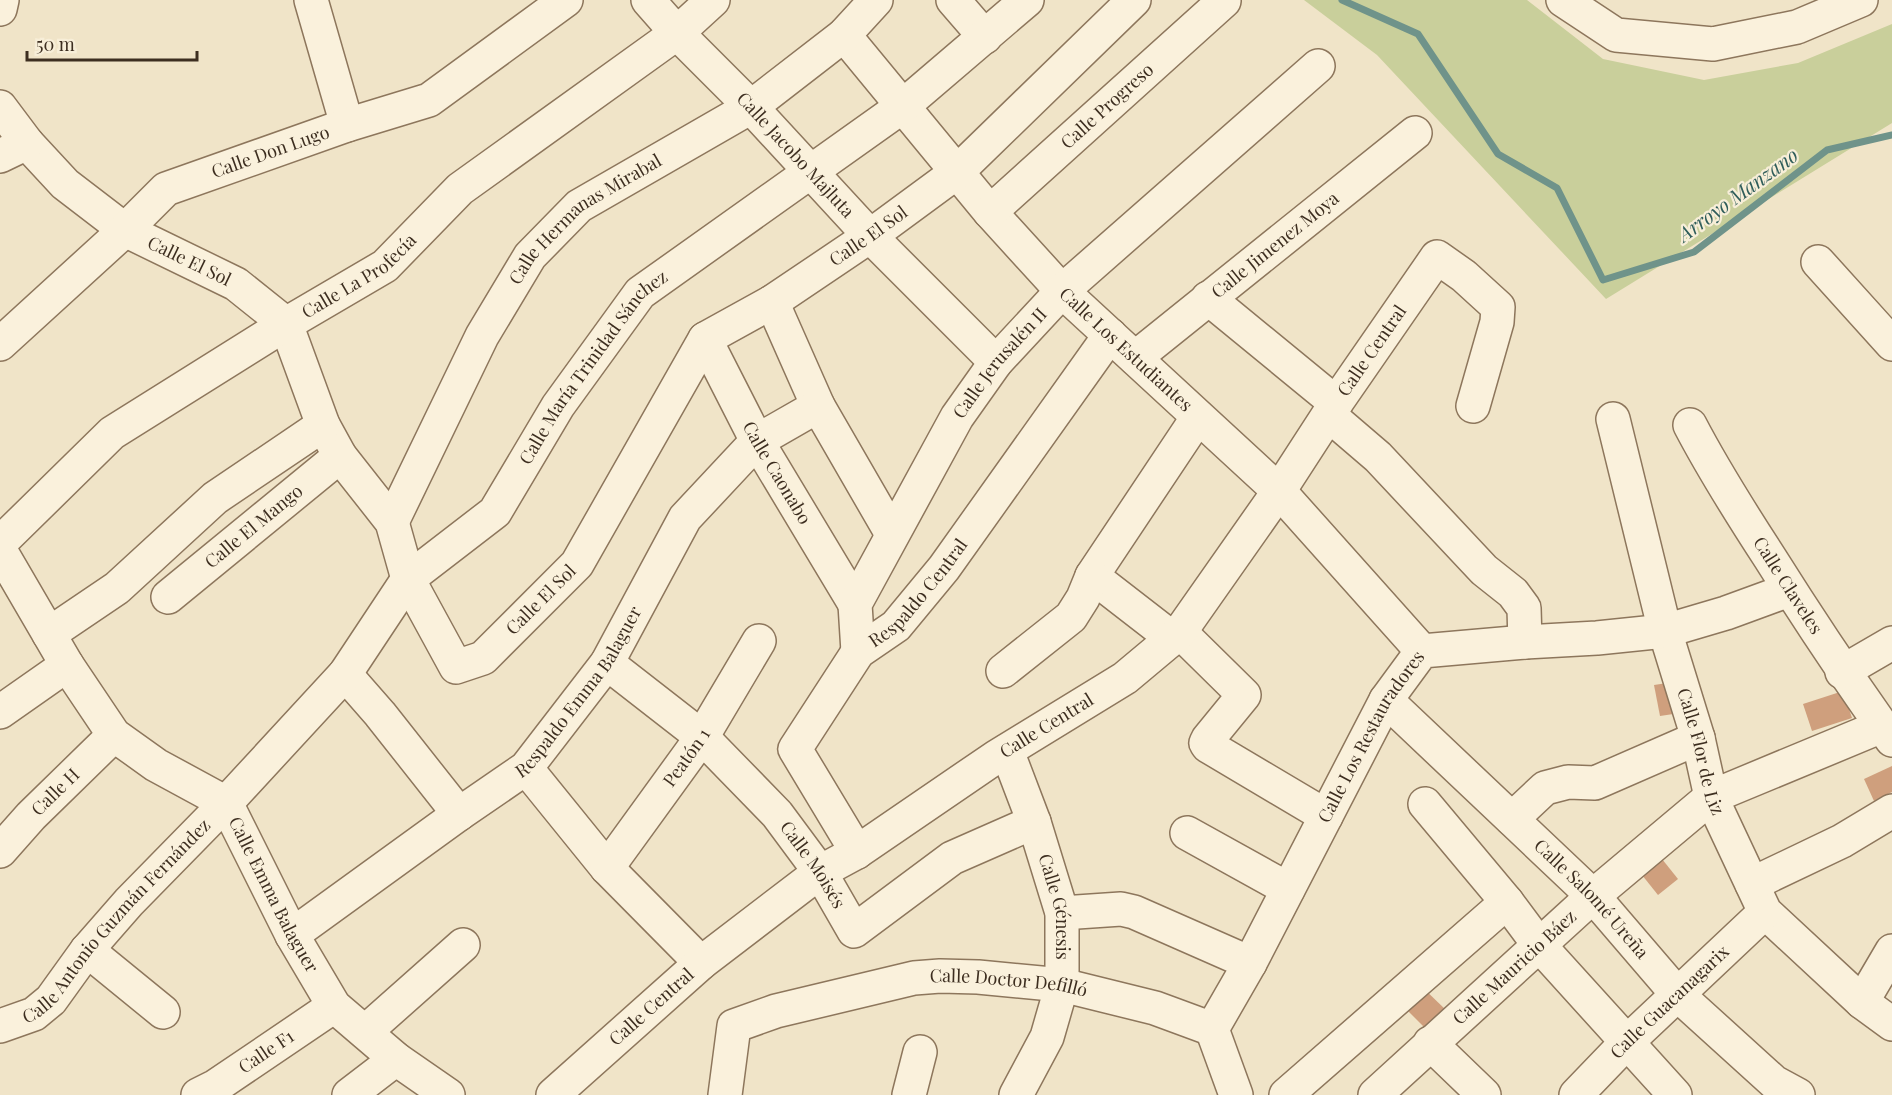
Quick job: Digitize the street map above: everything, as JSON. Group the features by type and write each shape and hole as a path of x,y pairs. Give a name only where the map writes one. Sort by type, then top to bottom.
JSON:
{"street":[{"path":"0,9 2,0"},
{"path":"311,0 348,125"},
{"name":"Calle Don Lugo","path":"0,344 125,230 166,189 348,125 429,100 566,0"},
{"name":"Calle Jacobo Majluta","path":"648,0 870,236 996,362"},
{"name":"Calle La Profecía","path":"0,543 112,433 286,324 384,266 460,189 677,33 713,0"},
{"name":"Calle Hermanas Mirabal","path":"392,522 482,336 530,256 579,206 751,107 844,35 876,0"},
{"path":"953,0 985,37"},
{"name":"Calle María Trinidad Sánchez","path":"226,803 345,674 408,579 495,512 558,406 640,293 903,106 1027,0"},
{"name":"Calle El Sol","path":"0,107 14,149 125,230 236,284 286,324 323,425 340,456 392,522 408,579 456,667 483,658 577,564 705,339 772,302 870,236 957,172 1134,0"},
{"path":"1563,0 1616,35 1713,44 1797,27 1861,0"},
{"name":"Calle Progreso","path":"990,212 1224,2"},
{"name":"Calle Los Estudiantes","path":"844,35 990,212 1062,291 1279,491 1422,651"},
{"name":"Calle Jerusalén II","path":"855,604 957,417 996,362 1062,291 1318,66"},
{"name":"Calle Jimenez Moya","path":"1135,358 1415,133"},
{"name":"Calle Central","path":"553,1095 701,963 820,872 857,852 1007,751 1125,678 1176,635 1279,491 1332,409 1437,257 1464,276 1498,307 1497,322 1473,406"},
{"path":"1818,262 1885,322"},
{"path":"1208,298 1332,409 1484,570 1513,593 1524,608 1525,642"},
{"path":"772,302 818,406 892,534"},
{"name":"Respaldo Central","path":"857,852 795,749 858,652 896,626 944,568 1110,335"},
{"name":"Calle Caonabo","path":"705,339 757,441 855,604"},
{"name":"Respaldo Emma Balaguer","path":"292,935 526,768 607,663 685,518 757,441 818,406"},
{"path":"1003,671 1071,617 1083,598 1092,576 1198,417"},
{"name":"Calle Flor de Liz","path":"1613,419 1665,631 1698,738 1711,797 1759,898 1862,1002 1892,1024"},
{"path":"50,634 117,588 215,498 323,425"},
{"name":"Calle Claveles","path":"1690,425 1713,470 1842,672 1887,733"},
{"name":"Calle El Mango","path":"168,597 340,456"},
{"name":"Calle Emma Balaguer","path":"0,550 66,665 114,735 156,765 226,803 292,935 334,1006 429,1090"},
{"path":"1092,576 1176,635 1244,695 1208,739 1206,743 1208,746 1326,816"},
{"name":"Calle Los Restauradores","path":"1212,1029 1250,963 1386,700 1422,651 1665,631 1726,613 1790,590"},
{"path":"855,604 858,652"},
{"name":"Peatón 1","path":"607,868 702,736 759,641"},
{"path":"1842,672 1892,644"},
{"name":"Calle Moisés","path":"607,663 702,736 777,814 820,872 854,931 952,858 1034,822"},
{"path":"0,712 66,665"},
{"path":"345,674 380,714 459,814"},
{"name":"Calle Salomé Ureña","path":"1386,700 1593,896 1678,995 1774,1082 1798,1095"},
{"name":"Calle Mauricio Báez","path":"1376,1095 1430,1043 1593,896 1711,797 1887,733"},
{"name":"Calle H","path":"0,851 31,816 114,735"},
{"path":"1512,819 1545,788 1569,782 1595,783 1698,738"},
{"name":"Calle Génesis","path":"1007,751 1034,822 1062,914 1062,985 1047,1037 1016,1095"},
{"path":"526,768 607,868 701,963"},
{"name":"Calle Antonio Guzmán Fernández","path":"0,1026 34,1014 51,1000 87,950 129,902 226,803"},
{"path":"1425,804 1507,902 1539,945 1675,1095"},
{"name":"Calle Guacanagarix","path":"1576,1095 1626,1042 1678,995 1759,898 1892,811"},
{"path":"1187,833 1288,889"},
{"path":"1286,1095 1507,902"},
{"path":"1062,914 1121,909 1250,963"},
{"path":"365,1032 463,945"},
{"path":"87,950 163,1012"},
{"path":"1862,1002 1892,951"},
{"name":"Calle Doctor Defilló","path":"725,1095 734,1026 776,1011 914,978 978,977 1062,985 1155,1008 1212,1029"},
{"name":"Calle F1","path":"198,1095 216,1086 334,1006"},
{"path":"1212,1029 1229,1092"},
{"path":"1430,1043 1484,1095"},
{"path":"909,1095 920,1052"},
{"path":"349,1095 396,1059"}],"green space":[{"path":"1304,0 1527,0 1603,59 1704,80 1798,63 1892,24 1892,123 1606,299 1377,55"}],"building":[{"path":"1674,682 1680,713 1660,716 1654,685"},
{"path":"1843,691 1852,718 1812,731 1803,704"},
{"path":"1892,766 1892,792 1874,801 1864,779"},
{"path":"1654,849 1678,879 1658,895 1634,865"},
{"path":"1418,983 1448,1012 1428,1031 1399,1002"}],"waterway":[{"name":"Arroyo Manzano","path":"1342,0 1418,34 1498,154 1557,188 1603,280 1694,252 1827,150 1892,135"}]}
